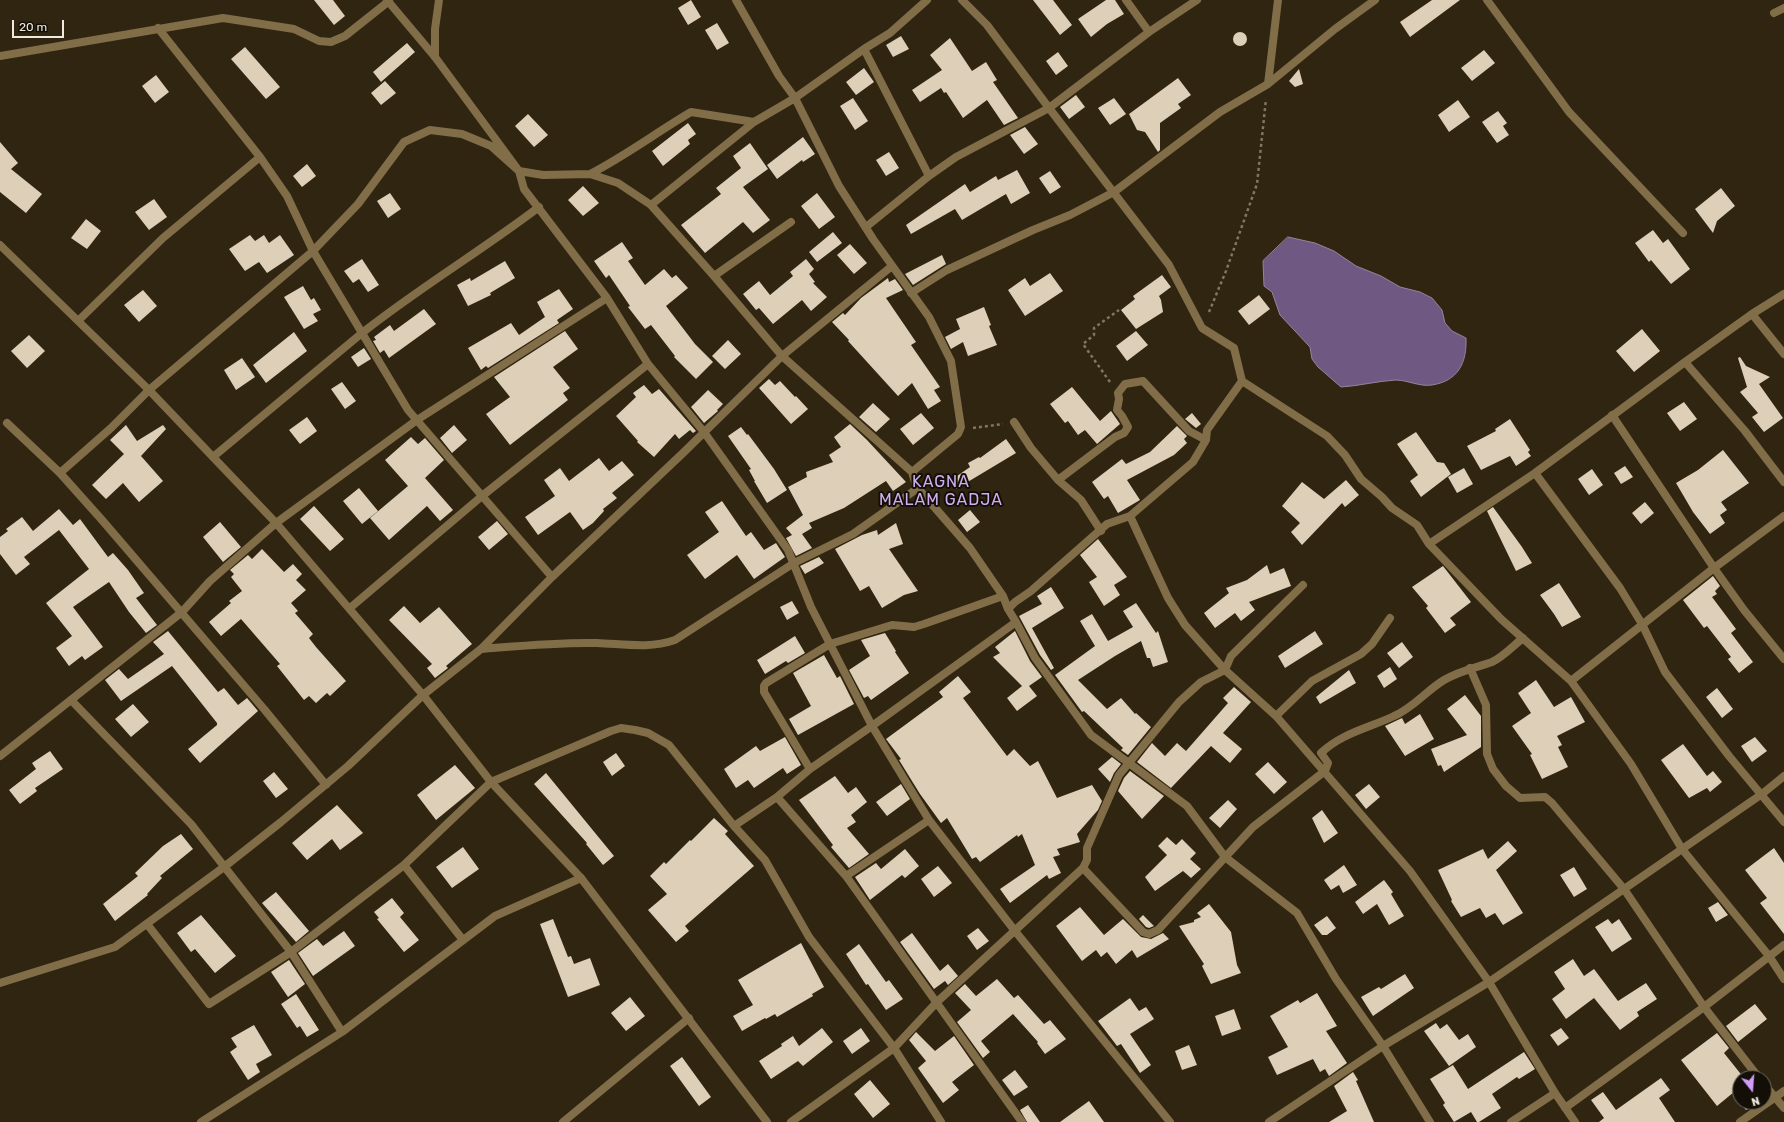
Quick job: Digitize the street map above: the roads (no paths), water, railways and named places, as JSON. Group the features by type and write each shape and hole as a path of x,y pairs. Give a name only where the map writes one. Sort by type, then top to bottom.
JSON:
{"street":[{"path":"435,57 435,28 439,0"},
{"path":"736,0 779,76 795,98 839,186 892,266 929,317 951,361 961,427 958,434 912,472"},
{"path":"651,205 754,122 795,98 864,49 890,33 927,0"},
{"path":"962,0 987,25 1169,265 1202,328 1234,348 1242,381 1327,436 1345,455 1361,479 1382,496 1392,508 1417,525 1429,544 1501,618 1571,682 1631,764 1682,849 1769,956 1784,978"},
{"path":"1126,0 1149,32"},
{"path":"866,227 929,176 956,157 1049,108 1149,32 1197,0"},
{"path":"1268,84 1278,0"},
{"path":"911,293 947,270 1033,230 1070,215 1114,192 1220,112 1268,84 1335,29 1375,0"},
{"path":"1487,0 1569,112 1683,233"},
{"path":"0,56 223,18 294,29 319,41 331,42 345,36 388,1 435,57 519,170 524,189 607,298 648,364 704,432 788,550 811,607 872,726 929,820 1015,931 1170,1122"},
{"path":"1774,14 1784,8"},
{"path":"158,28 260,157 287,196 313,251 408,410 552,577"},
{"path":"864,49 929,176"},
{"path":"590,174 624,156 638,145 691,112 754,122"},
{"path":"60,473 149,390 313,251 358,204 404,142 430,130 462,134 491,146 519,170 543,175 590,174 618,183 651,205 782,356 912,472 916,486 970,548 1003,596 1008,609 1034,658 1091,735 1187,806 1225,857 1297,913 1336,979 1383,1046 1430,1122"},
{"path":"79,320 163,238 260,157"},
{"path":"213,457 362,333 410,296 498,238 539,207"},
{"path":"714,276 791,222"},
{"path":"0,245 79,320 149,390 276,523 423,695 491,782 581,878 767,1122"},
{"path":"0,982 115,947 224,867 326,785 423,695 481,649 552,577 782,356 892,266"},
{"path":"1429,544 1535,473 1685,362 1752,314 1784,294"},
{"path":"0,756 182,612 210,581 276,523 416,420 607,298"},
{"path":"1752,314 1784,354"},
{"path":"1685,362 1745,431 1784,482"},
{"path":"350,608 482,496 648,364"},
{"path":"1058,480 1115,437 1124,433 1128,428 1117,410 1119,400 1118,392 1125,384 1143,381 1189,431 1206,440"},
{"path":"1008,609 1101,532 1108,524 1130,516 1193,462 1206,440 1207,430 1242,381"},
{"path":"1612,415 1714,568 1744,610 1784,659"},
{"path":"1014,422 1031,448 1058,480 1081,500 1101,532"},
{"path":"7,423 60,473 182,612 326,785"},
{"path":"1535,473 1620,588 1642,624 1665,672 1729,756 1784,822"},
{"path":"481,649 596,643 632,646 662,644 675,640 794,563 853,534 918,488"},
{"path":"1130,516 1168,598 1185,625 1225,670 1276,716 1410,871 1489,982 1555,1094 1575,1122"},
{"path":"1571,682 1642,624 1784,516"},
{"path":"792,1122 894,1048 937,1002 1083,868 1087,860 1087,848 1118,775 1179,702 1200,682 1225,670 1231,656 1303,585"},
{"path":"810,769 764,692 764,686 770,680 830,644 892,625 914,627 1003,596"},
{"path":"1276,716 1312,681 1362,654 1372,644 1390,618"},
{"path":"734,826 777,797 810,769 1016,622"},
{"path":"1083,868 1143,932 1149,934 1158,930 1261,819 1325,771 1328,763 1322,753 1331,744 1352,733 1396,715 1418,700 1430,689 1457,673 1493,661 1524,638"},
{"path":"1470,668 1486,705 1487,754 1493,769 1510,791 1520,798 1545,797 1624,889 1704,1007 1753,1070"},
{"path":"71,700 190,824 291,952 342,1032"},
{"path":"147,924 209,1004 291,952 404,865 491,782 611,731 621,728 648,733 669,745 734,826 765,860 810,937 894,1048 941,1122"},
{"path":"1269,1122 1383,1046 1489,982 1762,794 1784,776"},
{"path":"777,797 846,876 1022,1122"},
{"path":"846,876 929,820"},
{"path":"404,865 463,940"},
{"path":"201,1122 342,1032 495,916 581,878"},
{"path":"1565,1108 1704,1007 1784,945"},
{"path":"563,1122 689,1018"},
{"path":"1740,1122 1784,1091"},
{"path":"1772,1093 1784,1108"},
{"path":"1511,1122 1555,1094"}],"district":[{"name":"KAGNA MALAM GADJA","path":"941,491"}]}
